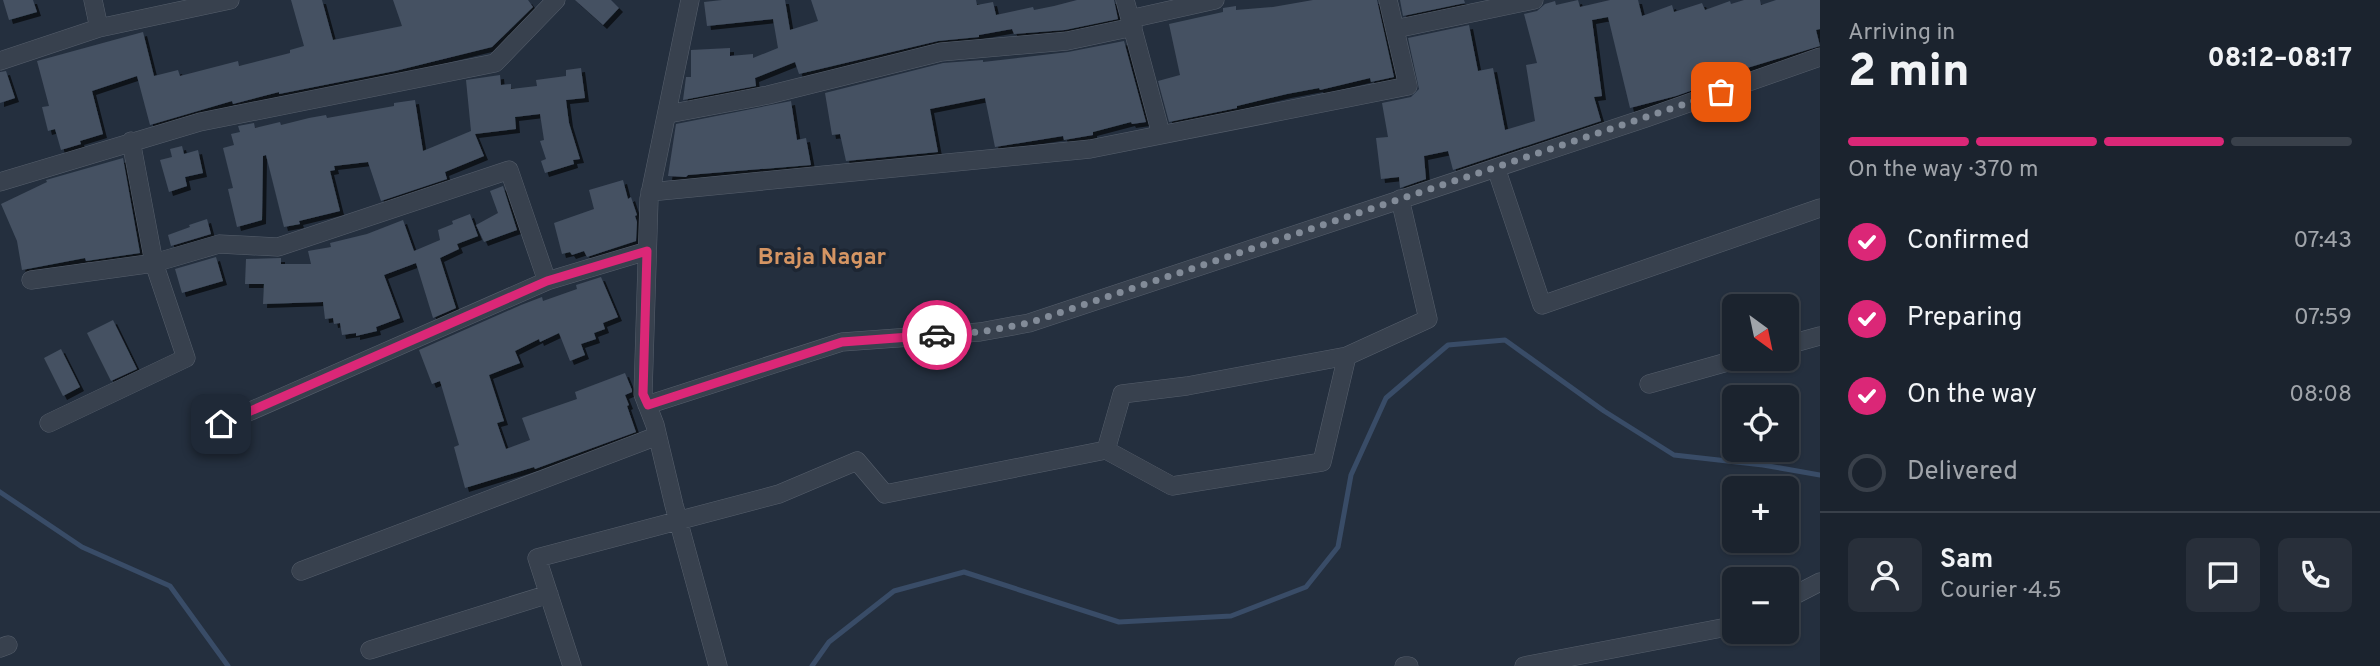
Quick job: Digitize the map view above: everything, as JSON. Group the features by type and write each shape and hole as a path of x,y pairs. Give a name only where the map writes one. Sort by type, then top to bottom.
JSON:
{"street":[{"path":"93,0 99,28"},
{"path":"0,61 99,28 207,2 230,0"},
{"path":"0,182 200,122 495,63 556,0"},
{"path":"690,0 650,192 643,394 657,436 718,666"},
{"path":"1125,0 1161,134"},
{"path":"668,114 768,95 941,52 1067,41 1215,0"},
{"path":"650,192 1090,149 1408,86 1388,0"},
{"path":"1395,29 1534,0"},
{"path":"648,405 842,342 980,332 1029,323 1646,118 1820,57"},
{"path":"49,423 186,359 154,263 131,141"},
{"path":"1496,168 1542,305 1820,208"},
{"path":"31,280 154,263 219,244 278,247 509,170 547,281"},
{"path":"1105,450 1122,394 1186,386 1347,356 1428,319 1400,199"},
{"path":"221,424 547,281 647,251"},
{"path":"1799,341 1820,335"},
{"path":"572,666 537,558 779,494 857,461 885,494 1105,450 1172,486 1322,462 1347,356"},
{"path":"1649,384 1722,363"},
{"path":"301,571 657,436"},
{"path":"1799,592 1820,582"},
{"path":"370,650 549,594"},
{"path":"1524,666 1722,628"}],"building":[{"path":"3,0 33,0 37,12 9,20"},
{"path":"291,0 322,0 333,40 402,26 393,0 528,0 533,7 492,47 395,71 279,92 233,104 232,101 150,125 137,76 92,91 103,134 61,150 55,129 48,131 42,107 49,106 37,61 143,32 154,76 178,70 180,76 238,61 239,66 290,53 290,50 304,46"},
{"path":"575,0 611,0 619,8 603,25"},
{"path":"785,0 790,30 818,21 811,0 976,0 977,5 993,2 996,15 1077,0 1114,0 1118,19 1065,30 1014,34 1012,29 979,37 938,41 799,74 795,62 755,78 756,86 683,100 686,77 691,77 691,50 730,48 730,56 753,54 753,58 778,48 773,19 707,26 704,2"},
{"path":"1313,0 1377,0 1394,77 1371,82 1370,78 1320,90 1319,88 1287,94 1169,122 1158,81 1180,75 1169,24 1223,12 1223,8 1236,6 1236,10 1273,7"},
{"path":"1400,0 1464,0 1465,3 1403,16"},
{"path":"1578,0 1580,7 1610,0 1638,0 1642,16 1672,5 1674,12 1702,3 1705,10 1730,1 1731,4 1744,0 1760,0 1761,5 1776,0 1820,0 1820,29 1816,30 1820,46 1734,72 1736,75 1676,96 1630,108 1608,17 1592,20 1602,96 1594,97 1601,121 1453,170 1448,151 1424,156 1426,179 1400,188 1399,177 1381,179 1376,138 1388,137 1382,103 1411,97 1419,89 1408,38 1469,25 1478,71 1493,68 1505,130 1535,121 1526,65 1537,63 1524,14 1537,11 1545,4 1555,1 1556,5"},
{"path":"1124,41 1146,122 1131,122 1093,132 1093,135 1064,140 1063,136 995,147 985,98 930,109 938,152 846,161 840,134 832,135 825,93 943,63 983,62 1068,52"},
{"path":"581,68 585,98 566,100 569,123 580,159 573,160 574,164 545,173 541,161 546,159 540,141 544,140 540,114 515,117 516,129 475,134 484,156 445,172 447,179 381,201 368,162 334,166 335,170 330,171 340,211 284,227 266,155 263,156 262,220 237,227 228,189 233,188 223,148 234,145 231,134 240,132 238,126 254,123 255,128 280,122 281,125 415,100 423,151 471,131 466,80 500,75 501,85 511,84 511,89 537,86 536,80 566,76 566,70"},
{"path":"6,71 15,98 0,103 0,72"},
{"path":"791,101 797,140 806,138 811,165 686,177 668,176 676,124"},
{"path":"182,146 184,154 198,150 203,173 185,177 187,186 169,192 160,160 172,157 170,149"},
{"path":"123,158 140,253 86,261 85,258 22,270 17,241 1,204 47,182 46,180"},
{"path":"623,180 628,199 631,197 637,215 636,241 587,257 584,251 572,255 570,252 562,254 554,223 594,209 589,190"},
{"path":"503,186 517,230 484,242 476,225 498,213 490,191"},
{"path":"470,214 478,236 457,244 459,249 440,258 456,308 433,318 416,263 384,275 400,318 376,327 377,331 356,336 356,333 342,335 340,323 334,324 333,318 325,319 323,302 263,304 264,284 245,284 246,259 281,258 281,264 311,264 308,251 331,247 330,243 367,234 403,220 414,251 440,240 438,230"},
{"path":"207,219 211,234 171,246 168,235"},
{"path":"216,257 223,281 182,293 175,269"},
{"path":"601,277 618,317 603,323 605,329 594,333 596,339 581,344 585,355 570,361 559,333 515,351 520,363 489,375 504,421 497,423 506,449 530,440 522,418 577,399 575,392 625,373 632,390 625,395 629,405 627,406 636,432 535,469 534,467 465,488 454,447 459,445 440,381 432,384 419,350 521,305 542,297 543,301 577,289 576,285"},
{"path":"113,320 137,369 111,381 87,333"},
{"path":"61,349 80,387 63,396 44,358"}],"waterway":[{"path":"812,666 829,642 894,591 964,572 1119,622 1231,616 1306,587 1338,547 1351,475 1386,398 1448,345 1505,340 1604,411 1674,455 1763,465 1820,475"},
{"path":"0,492 82,547 170,586 228,666"}],"way so far":[{"path":"937,335 980,332 1029,323 1721,92"}],"district":[{"name":"Braja Nagar","path":"822,256"}],"route":[{"path":"221,424 547,281 647,251 643,394 648,405 842,342 937,335"}]}
